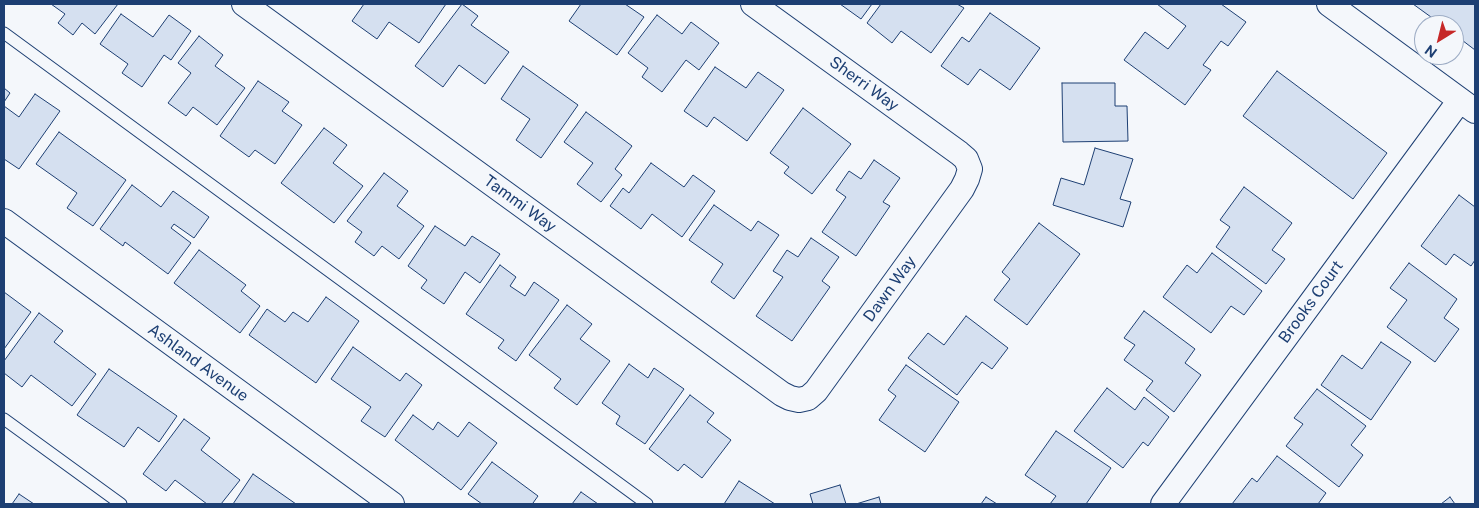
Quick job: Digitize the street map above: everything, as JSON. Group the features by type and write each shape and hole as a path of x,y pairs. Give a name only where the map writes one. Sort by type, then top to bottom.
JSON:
{"street":[{"name":"Tammi Way","path":"244,4 774,388 790,398 799,400"},
{"name":"Sherri Way","path":"754,4 959,153 966,160 970,168"},
{"path":"1328,4 1467,106"},
{"name":"Brooks Court","path":"1163,504 1467,106"},
{"name":"Dawn Way","path":"799,400 808,398 816,391 962,189 968,179 970,168"},
{"name":"Ashland Avenue","path":"4,221 392,504"}],"lane":[{"path":"4,33 646,504"},
{"path":"4,420 121,504"}],"building":[{"path":"51,4 118,4 95,34 82,23 73,35 58,23 65,14"},
{"path":"364,4 446,4 419,43 389,22 377,39 352,21"},
{"path":"462,4 478,16 471,25 509,52 485,84 459,65 443,87 415,66"},
{"path":"581,4 625,4 644,17 617,55 569,21"},
{"path":"840,4 872,4 861,19"},
{"path":"881,4 957,4 964,8 931,53 901,31 892,43 867,23"},
{"path":"1157,4 1221,4 1246,22 1228,46 1221,41 1203,65 1211,70 1185,105 1124,60 1145,32 1168,49 1186,26"},
{"path":"1413,4 1475,4 1475,50 1464,42 1464,15 1428,15"},
{"path":"990,13 1040,48 1010,90 980,69 968,85 941,66 962,37 969,42"},
{"path":"121,14 153,37 169,15 191,31 171,60 164,55 142,87 122,73 128,64 100,44"},
{"path":"657,15 682,34 691,22 719,43 699,70 686,60 662,92 642,77 648,68 628,53"},
{"path":"199,36 223,55 215,66 245,88 217,125 193,107 186,116 168,103 191,73 178,63"},
{"path":"523,66 578,105 541,158 516,140 530,119 501,99"},
{"path":"715,67 746,88 758,72 784,90 747,141 714,117 707,127 684,111"},
{"path":"1277,71 1387,153 1353,199 1243,116"},
{"path":"258,81 289,102 282,111 302,125 275,164 255,150 249,157 220,136"},
{"path":"1062,83 1115,83 1115,106 1127,106 1128,141 1063,142"},
{"path":"4,88 10,93 4,102"},
{"path":"35,94 60,111 19,169 4,159 4,106 19,117"},
{"path":"803,108 851,144 812,194 784,173 789,167 770,153"},
{"path":"586,112 632,146 615,169 622,175 601,202 577,184 593,163 564,142"},
{"path":"324,128 347,145 333,163 363,186 334,223 281,183"},
{"path":"59,132 126,180 93,226 67,208 77,193 36,164"},
{"path":"1095,148 1133,159 1120,199 1131,202 1123,227 1053,205 1061,178 1084,185"},
{"path":"874,160 900,178 883,202 890,206 856,256 822,232 846,197 836,190 849,171 861,179"},
{"path":"651,163 684,187 693,175 715,191 682,237 652,214 641,229 610,206 623,188 629,193"},
{"path":"384,173 408,191 397,206 424,226 399,259 382,246 374,256 355,242 362,232 347,221"},
{"path":"132,185 161,207 173,191 209,217 194,238 174,224 171,228 191,243 168,274 125,242 123,246 100,229"},
{"path":"1244,187 1292,223 1272,250 1285,259 1266,284 1216,247 1230,227 1220,220"},
{"path":"1459,195 1475,207 1475,260 1471,266 1454,254 1446,265 1421,246"},
{"path":"714,205 751,231 758,221 779,235 734,299 711,282 723,264 689,240"},
{"path":"1039,223 1080,254 1027,325 994,300 1010,279 1002,272"},
{"path":"435,226 465,246 472,236 500,254 480,283 465,272 444,304 421,288 427,280 408,266"},
{"path":"811,238 839,257 822,281 830,287 792,341 756,316 783,277 773,271 787,250 798,257"},
{"path":"199,250 246,285 241,291 260,306 240,333 174,283"},
{"path":"1212,253 1262,291 1244,315 1231,306 1211,333 1163,297 1187,265 1197,273"},
{"path":"1409,263 1457,299 1444,318 1459,329 1435,362 1387,327 1407,300 1390,288"},
{"path":"500,265 516,277 510,286 525,296 534,282 559,300 516,361 498,348 504,340 466,314"},
{"path":"4,292 31,312 4,349"},
{"path":"326,297 359,321 316,383 249,335 267,309 285,322 293,312 308,322"},
{"path":"567,305 592,324 580,339 610,361 577,405 554,388 561,379 529,355"},
{"path":"1144,311 1195,349 1185,363 1201,375 1174,412 1146,390 1153,381 1124,360 1135,345 1124,338"},
{"path":"39,313 63,331 54,342 96,374 72,406 31,375 22,387 4,373 4,361"},
{"path":"966,316 1008,348 992,369 982,362 957,395 908,358 928,333 944,345"},
{"path":"1381,342 1411,362 1371,420 1321,385 1342,355 1362,369"},
{"path":"353,347 400,381 406,373 422,385 385,437 361,421 371,407 331,379"},
{"path":"629,364 648,378 654,368 684,389 645,444 616,424 620,416 602,403"},
{"path":"906,365 959,402 925,452 879,420 896,396 888,390"},
{"path":"109,369 177,416 159,442 138,427 124,447 77,415"},
{"path":"1107,388 1135,410 1144,397 1169,417 1148,446 1143,442 1123,468 1074,431"},
{"path":"1317,389 1366,426 1351,445 1363,455 1339,487 1286,446 1303,424 1294,418"},
{"path":"690,395 714,413 707,422 731,440 702,478 684,464 678,471 649,449"},
{"path":"413,415 433,430 438,422 458,437 469,422 497,443 461,490 395,440"},
{"path":"184,419 210,438 201,450 240,480 221,504 207,504 175,480 166,491 143,474"},
{"path":"1056,431 1111,468 1086,504 1050,504 1056,496 1025,475"},
{"path":"1277,456 1326,493 1318,504 1232,504 1252,478 1257,482"},
{"path":"492,462 538,496 533,503 535,504 482,504 468,494"},
{"path":"253,474 296,504 233,504"},
{"path":"739,481 775,504 724,504"},
{"path":"840,485 846,504 813,504 810,494"},
{"path":"581,492 598,504 572,504"},
{"path":"19,494 34,504 12,504"},
{"path":"879,497 881,504 856,504"},
{"path":"986,497 997,504 981,504"},
{"path":"1450,497 1455,504 1441,504"}]}
